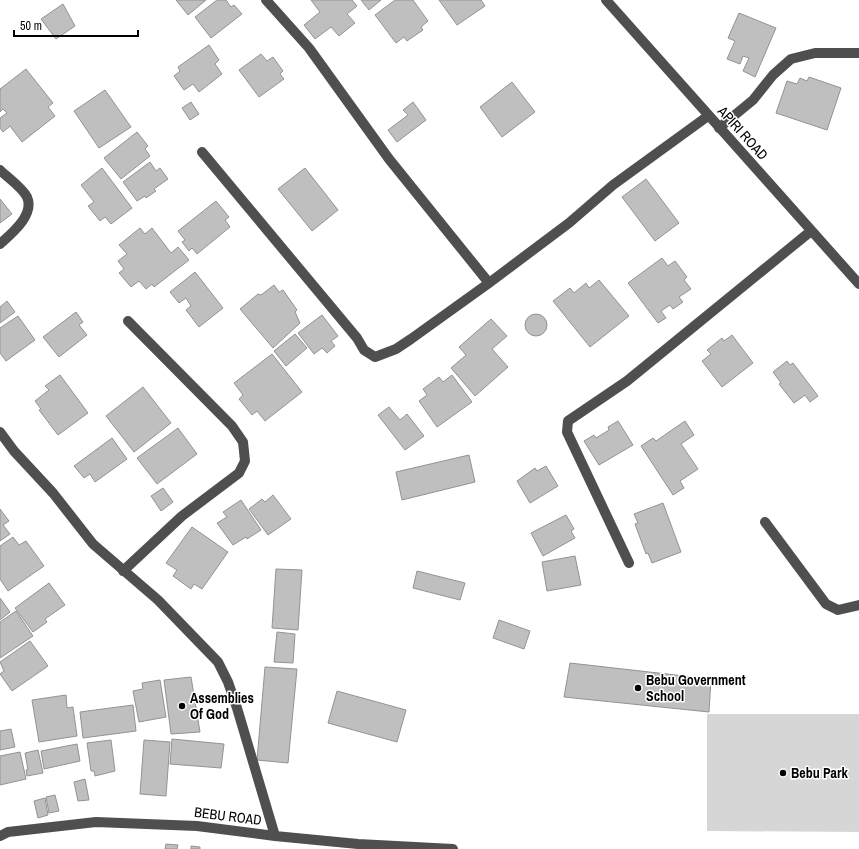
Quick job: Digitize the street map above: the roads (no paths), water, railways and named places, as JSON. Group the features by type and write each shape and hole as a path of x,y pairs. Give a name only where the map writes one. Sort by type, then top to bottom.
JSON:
{"street":[{"path":"266,0 309,48 389,159 489,283"},
{"name":"APIRI ROAD","path":"606,0 859,284"},
{"path":"719,128 753,100 773,75 791,59 815,53 859,53"},
{"path":"202,152 357,338 364,350 375,357 396,349 411,339 541,246 613,185 708,116"},
{"path":"0,170 27,197 28,206 23,222 0,244"},
{"path":"629,563 567,432 568,421 627,381 811,231"},
{"path":"123,571 182,516 239,473 245,460 243,442 232,426 128,321"},
{"path":"0,432 14,451 53,493 93,544 158,600 218,662 228,682 237,708 274,836"},
{"path":"765,522 826,604 838,610 859,605"},
{"name":"BEBU ROAD","path":"0,836 8,832 96,822 197,826 274,836 358,844 453,849"}],"place":[{"name":"Bebu Government School","path":"638,688"},
{"name":"Assemblies Of God","path":"182,706"},
{"name":"Bebu Park","path":"783,773"}]}
